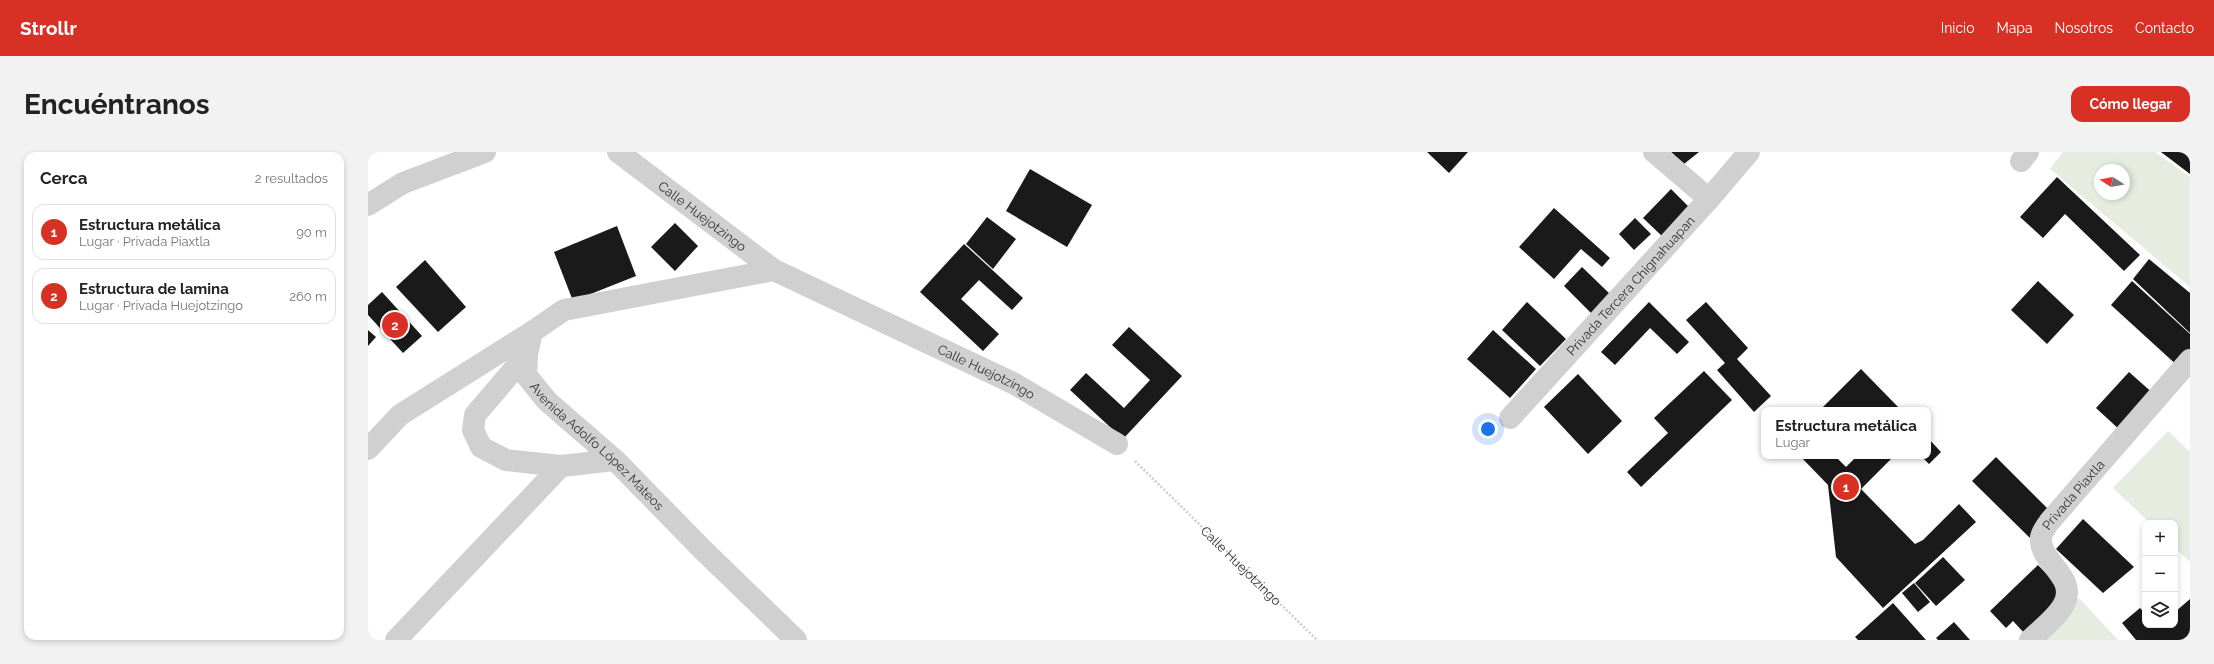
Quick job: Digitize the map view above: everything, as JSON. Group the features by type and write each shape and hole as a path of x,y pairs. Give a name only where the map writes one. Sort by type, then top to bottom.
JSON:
{"street":[{"path":"368,205 403,183 485,152"},
{"name":"Calle Huejotzingo","path":"618,152 774,270 1013,383 1117,444"},
{"path":"1654,152 1709,199"},
{"name":"Privada Tercera Chignahuapan","path":"1510,418 1709,199 1749,152"},
{"path":"368,449 400,415 532,332 564,310 774,270"},
{"name":"Avenida Adolfo López Mateos","path":"532,332 527,354 526,375 547,401 615,460 702,549 796,640"},
{"path":"527,354 476,415 473,430 481,447 506,460 561,466 615,460"},
{"name":"Privada Piaxtla","path":"2030,640 2054,617 2064,603 2067,593 2066,582 2041,547 2041,535 2050,521 2190,360"},
{"path":"396,640 561,466"}],"path":[{"name":"Calle Huejotzingo","path":"1117,444 1317,640"}],"shaded area":[{"path":"2063,152 2155,152 2190,177 2190,287 2050,169"},
{"path":"2168,431 2190,452 2190,562 2178,551 2178,520 2147,520 2113,488"},
{"path":"2079,598 2118,640 2035,640"}],"building":[{"path":"1427,152 1468,152 1449,173"},
{"path":"1671,152 1699,152 1684,164"},
{"path":"2161,152 2190,152 2190,174"},
{"path":"1030,169 1092,205 1067,247 1006,211"},
{"path":"2057,177 2140,255 2124,271 2065,214 2043,238 2020,217"},
{"path":"1671,189 1692,210 1664,238 1643,218"},
{"path":"1554,208 1610,258 1602,267 1581,249 1554,279 1519,247"},
{"path":"987,217 1016,239 993,269 966,244"},
{"path":"1635,218 1651,234 1634,250 1619,234"},
{"path":"675,223 698,246 675,271 651,247"},
{"path":"617,226 636,276 573,301 554,252"},
{"path":"964,244 1023,298 1012,310 979,280 961,299 999,334 983,351 920,292"},
{"path":"2149,259 2190,293 2190,333 2133,279"},
{"path":"425,260 466,307 438,332 396,287"},
{"path":"1582,267 1611,295 1592,314 1564,286"},
{"path":"2038,281 2074,315 2047,344 2011,310"},
{"path":"2132,281 2190,334 2190,356 2180,368 2111,305"},
{"path":"382,292 422,336 403,353 368,315 368,305"},
{"path":"1527,302 1566,339 1540,366 1502,330"},
{"path":"1649,302 1689,342 1677,354 1650,328 1615,365 1601,352"},
{"path":"1706,302 1748,348 1737,359 1771,396 1754,412 1717,370 1725,363 1686,320"},
{"path":"1129,327 1182,376 1123,439 1070,390 1086,373 1124,408 1150,380 1112,345"},
{"path":"368,330 376,337 368,346"},
{"path":"1493,330 1536,369 1510,398 1467,359"},
{"path":"1861,369 1898,407 1823,407"},
{"path":"1704,371 1732,400 1641,487 1627,472 1668,433 1654,418"},
{"path":"2129,372 2156,396 2122,432 2096,408"},
{"path":"1578,374 1622,421 1588,454 1544,407"},
{"path":"1931,441 1941,452 1929,464 1924,459 1931,459"},
{"path":"1996,457 2048,509 2030,538 1972,481"},
{"path":"1803,459 1891,459 1861,489 1915,544 1923,540 1959,504 1976,522 1883,608 1836,557 1828,485"},
{"path":"2083,519 2134,567 2103,593 2056,549"},
{"path":"1943,557 1965,580 1936,606 1915,583"},
{"path":"2038,565 2063,591 2026,635 2013,621 2006,628 1990,611"},
{"path":"1914,583 1930,602 1918,612 1902,593"},
{"path":"2190,599 2190,636 2185,640 2136,640 2122,623 2140,608 2142,610 2142,628 2178,628 2178,609"},
{"path":"1893,603 1926,640 1858,640 1855,637"},
{"path":"1954,622 1970,640 1938,640 1936,638"}],"place":[{"name":"Estructura de lamina","path":"395,325"},
{"name":"Estructura metálica","path":"1846,487"}]}
